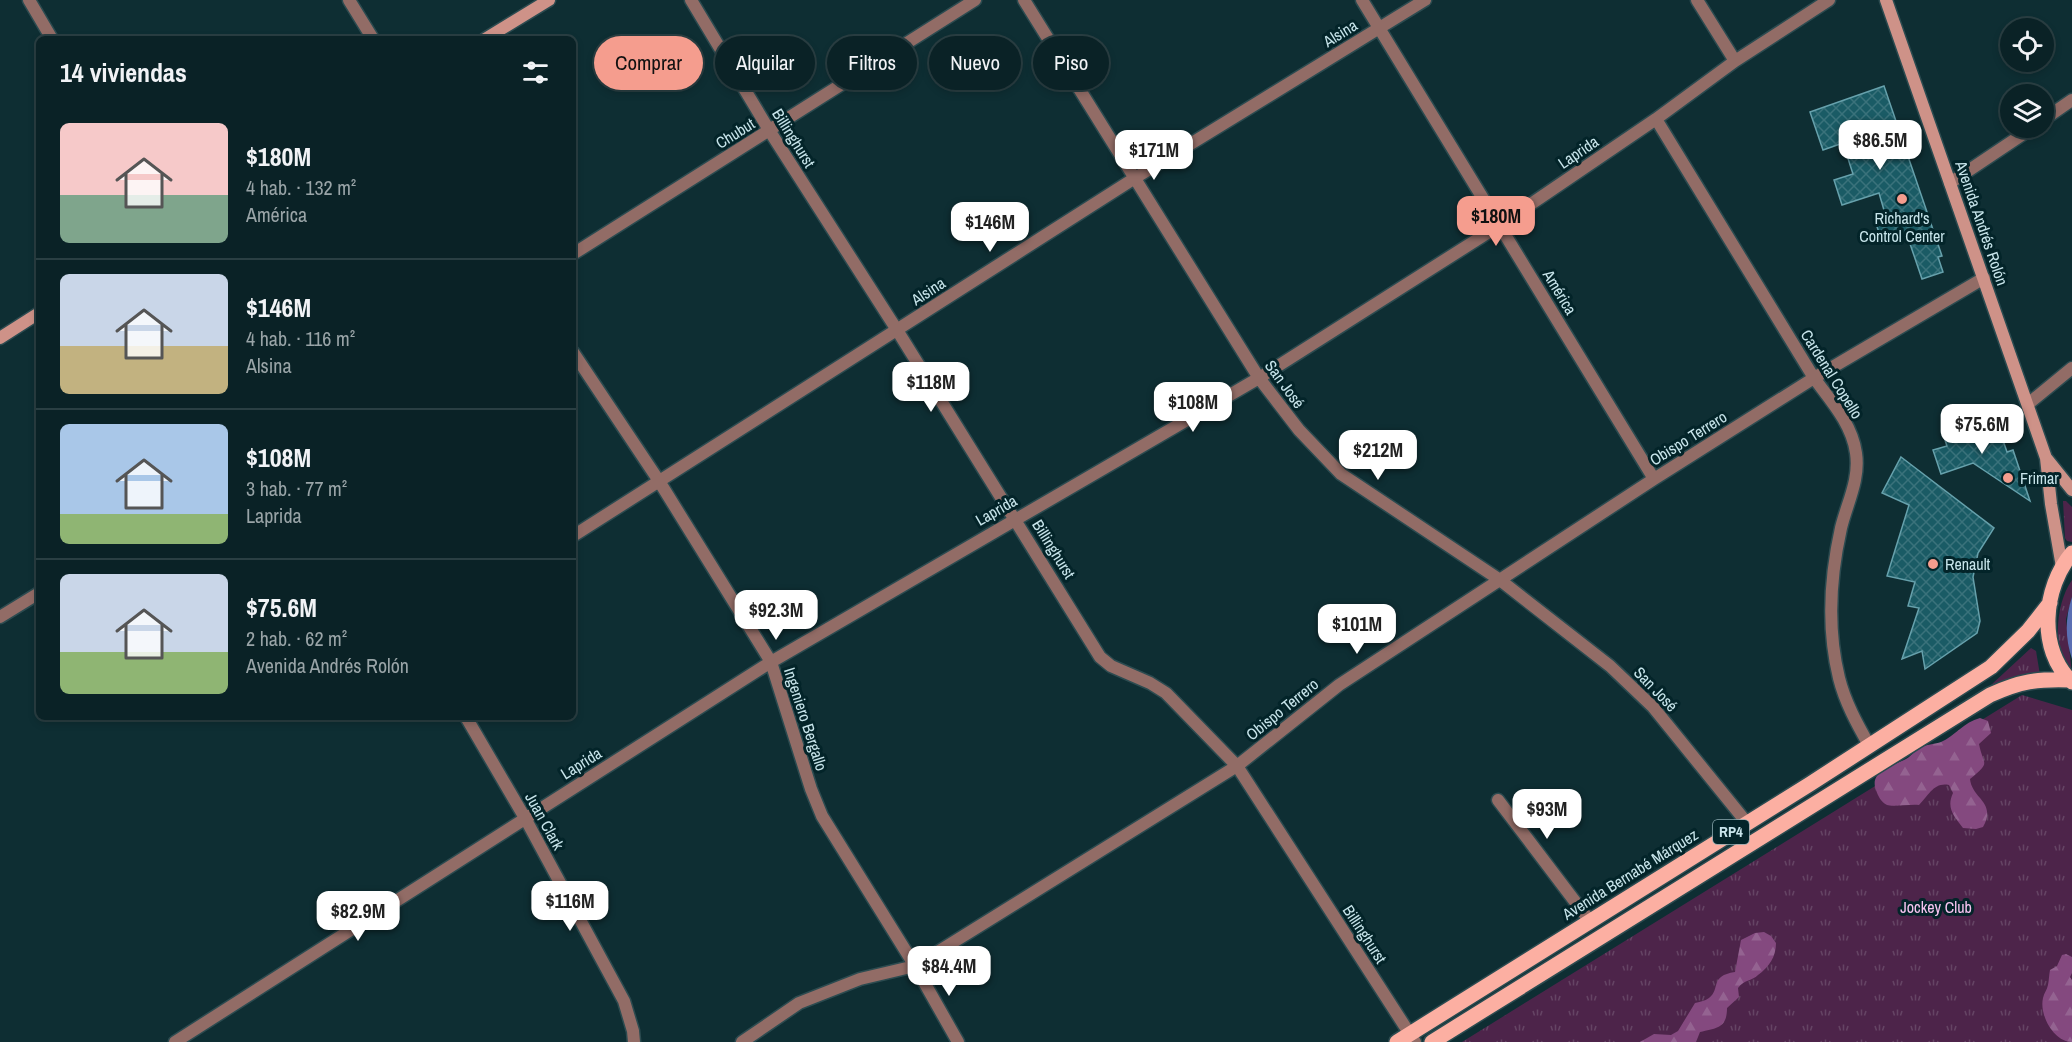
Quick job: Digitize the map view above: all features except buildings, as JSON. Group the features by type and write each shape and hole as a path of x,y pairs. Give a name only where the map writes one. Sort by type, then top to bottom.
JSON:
{"main road":[{"path":"490,36 549,0"},
{"name":"Avenida Andrés Rolón","path":"1886,0 2046,458 2062,567"},
{"path":"0,338 36,315"},
{"name":"Avenida Andrés Rolón","path":"2046,458 2072,490"},
{"name":"RP4","path":"2071,681 2058,666 2050,647 2048,627 2050,603 2062,567 2072,553"},
{"name":"Avenida Bernabé Márquez","path":"1397,1042 1413,1038 1589,921 1991,667 2028,631 2050,603"},
{"name":"RP4","path":"1432,1042 1990,695 2015,684 2033,680 2071,681"}],"street":[{"path":"29,0 50,36"},
{"path":"349,0 371,36"},
{"name":"Billinghurst","path":"691,0 769,130 897,330 1100,657 1111,666 1150,683 1166,693 1237,766 1413,1038"},
{"name":"Chubut","path":"576,252 975,0"},
{"name":"San José","path":"1024,0 1259,378 1299,430 1341,474 1500,580 1610,666 1653,707 1747,823"},
{"name":"América","path":"1362,0 1654,479"},
{"name":"Alsina","path":"576,534 1135,178 1425,0"},
{"path":"1697,0 1735,61"},
{"name":"Laprida","path":"175,1042 771,662 1259,378 1500,225 1656,119 1735,61 1829,0"},
{"path":"2054,112 2072,100"},
{"name":"Cardenal Copello","path":"1656,119 1814,378 1843,417 1856,451 1858,470 1842,527 1833,574 1831,614 1839,679 1854,717 1869,745"},
{"path":"1950,183 2017,138"},
{"name":"Obispo Terrero","path":"742,1042 799,1003 860,979 915,966 1237,766 1339,685 1654,479 1814,378 1984,278"},
{"name":"Ingeniero Bergallo","path":"576,356 659,481 771,662 811,789 822,816 915,966 958,1042"},
{"path":"2028,404 2072,368"},
{"path":"0,617 36,594"},
{"name":"Juan Clark","path":"468,720 525,818 624,1001 634,1042"},
{"path":"1498,800 1589,921"}],"green space":[{"path":"2063,501 2072,507 2072,542 2065,538"},
{"path":"2072,580 2072,597 2066,619 2072,674 2062,656 2058,628 2063,597"},
{"path":"2031,648 2036,651 2040,675 2019,676 1991,685"},
{"name":"Jockey Club","path":"2022,695 2072,710 2072,1042 1462,1042"},
{"path":"1980,718 1988,721 1991,733 1979,744 1984,766 1970,779 1972,786 1986,806 1987,819 1983,827 1963,828 1952,812 1950,803 1953,793 1949,785 1936,787 1919,805 1890,806 1881,801 1875,784 1878,774 1906,759 1922,747 1941,742"},
{"path":"1764,932 1776,943 1773,957 1762,972 1738,988 1739,997 1727,1008 1727,1015 1720,1026 1700,1032 1696,1042 1640,1042 1654,1034 1671,1035 1678,1031 1695,1003 1709,998 1722,976 1735,972 1741,940 1755,933"},
{"path":"2062,955 2072,957 2070,977 2072,980 2072,1042 2059,1038 2054,1033 2043,1012 2042,1005 2050,970 2057,966"}],"water":[{"path":"2072,597 2072,659 2067,628"}],"place":[{"name":"Richard's Control Center","path":"1902,199"},
{"name":"Frimar","path":"2008,478"},
{"name":"Renault","path":"1933,564"}]}
